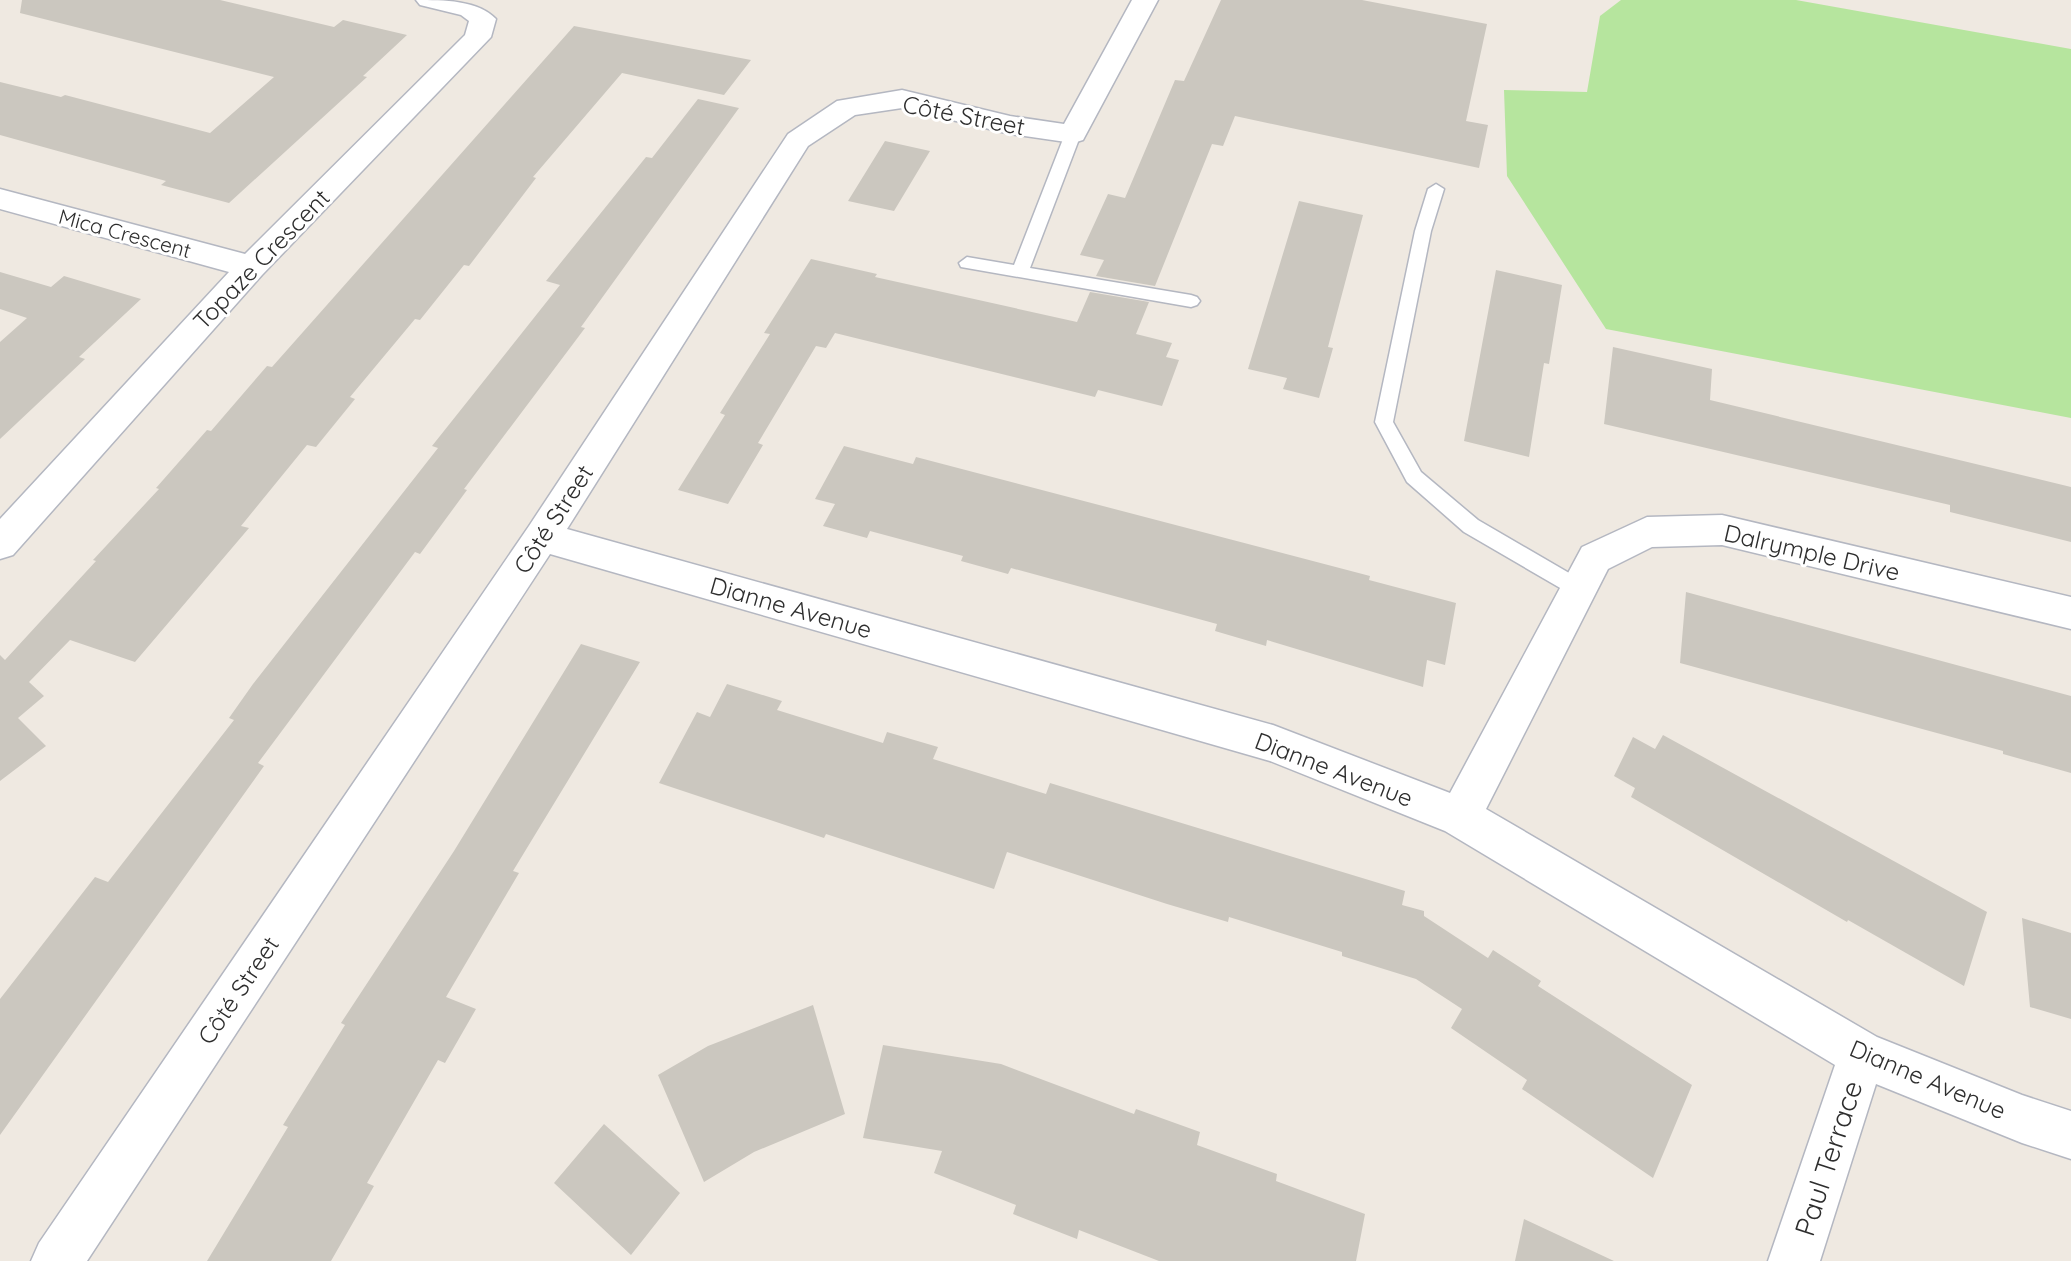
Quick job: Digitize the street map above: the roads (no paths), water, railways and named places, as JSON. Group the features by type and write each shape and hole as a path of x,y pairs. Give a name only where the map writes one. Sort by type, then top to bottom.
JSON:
{"street":[{"name":"Topaze Crescent","path":"0,544 251,267 478,37 482,19 470,9 429,0"},
{"path":"1073,134 1145,0"},
{"name":"Côté Street","path":"57,1261 542,537 798,139 847,107 902,99 1010,125 1073,134"},
{"name":"Mica Crescent","path":"0,199 251,267"},
{"name":"Dalrymple Drive","path":"1460,817 1581,590 1595,558 1647,531 1722,530 2071,613"},
{"name":"Dianne Avenue","path":"542,537 1273,743 1460,817 1862,1055 2071,1135"},
{"name":"Paul Terrace","path":"1794,1261 1862,1055"}],"lane":[{"path":"1020,272 1073,134"},
{"path":"1436,189 1423,231 1384,422 1414,477 1471,526 1581,590"},
{"path":"967,263 1191,301"}]}
